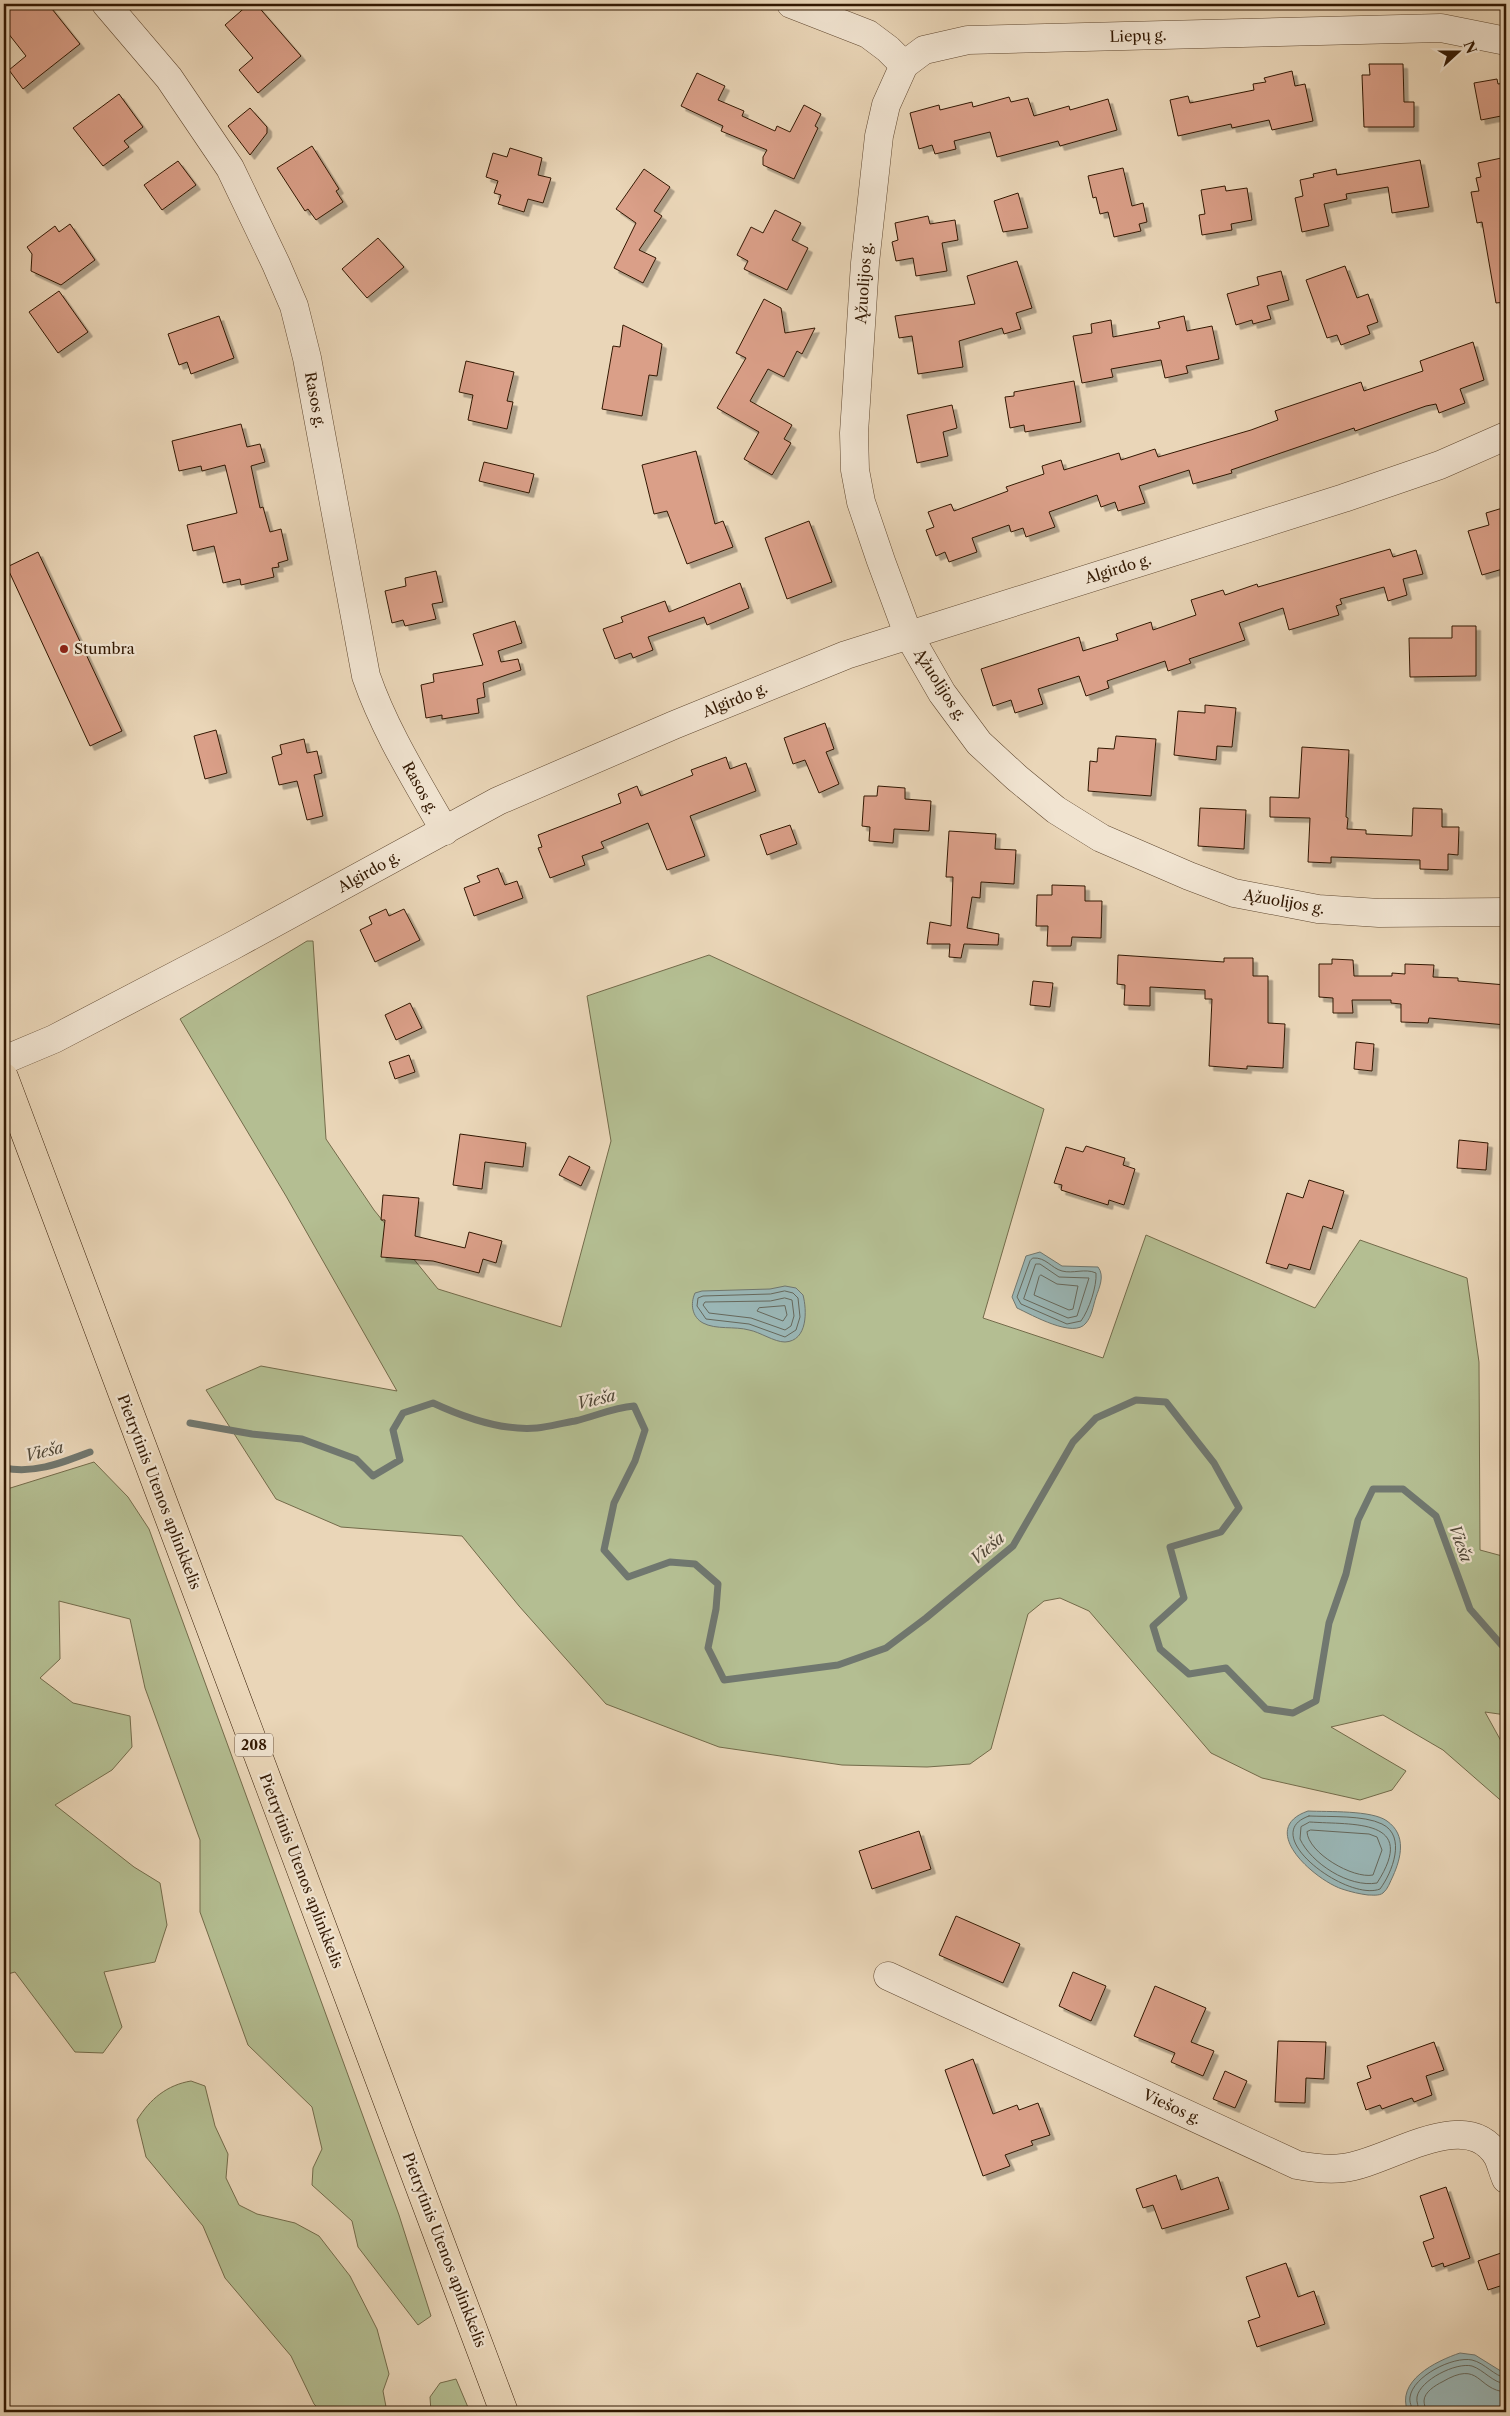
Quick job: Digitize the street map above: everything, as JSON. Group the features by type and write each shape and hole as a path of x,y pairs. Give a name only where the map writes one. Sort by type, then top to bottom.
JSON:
{"highway":[{"name":"Pietrytinis Utenos aplinkkelis","path":"4,1077 504,2412"}],"street":[{"name":"Rasos g.","path":"106,4 169,78 230,168 294,306 307,358 366,676 376,706 390,734 444,831"},
{"path":"792,4 868,34 904,65"},
{"name":"Liepų g.","path":"904,65 924,50 968,40 1441,28 1506,41"},
{"name":"Ąžuolijos g.","path":"904,65 889,96 879,136 865,263 854,433 855,470 861,502 908,634 942,693 979,743 1056,810 1101,838 1189,876 1234,893 1318,909 1378,913 1506,912"},
{"name":"Algirdo g.","path":"4,1060 54,1039 224,950 507,797 666,729 846,655 1344,498 1440,465 1506,436"},
{"name":"Viešos g.","path":"888,1976 1297,2165 1319,2169 1344,2168 1371,2161 1442,2135 1467,2134 1486,2144 1498,2157 1506,2179"}],"green space":[{"path":"307,941 313,941 326,1139 374,1210 438,1289 561,1327 611,1141 587,996 709,955 1044,1109 983,1318 1103,1358 1146,1235 1315,1308 1360,1240 1467,1278 1479,1362 1480,1550 1506,1557 1506,1715 1485,1712 1506,1750 1506,1805 1443,1750 1383,1715 1331,1727 1406,1771 1392,1790 1360,1800 1262,1778 1211,1753 1089,1611 1060,1598 1044,1601 1028,1614 991,1749 970,1764 927,1767 842,1765 719,1747 606,1704 519,1606 462,1536 341,1527 276,1499 206,1390 261,1366 397,1391 286,1196 180,1019"},
{"path":"94,1462 128,1497 149,1529 399,2215 431,2316 418,2325 358,2247 352,2221 312,2185 313,2168 322,2149 312,2107 248,2045 200,1912 200,1840 145,1688 130,1619 59,1601 60,1659 40,1678 73,1703 130,1716 132,1747 112,1770 55,1805 134,1867 160,1883 167,1925 155,1962 104,1972 122,2027 103,2053 75,2052 15,1972 4,1975 4,1490"},
{"path":"191,2081 205,2086 215,2126 228,2154 226,2178 239,2205 257,2214 295,2223 319,2236 350,2276 377,2329 389,2374 383,2391 387,2412 322,2412 314,2404 291,2356 225,2278 203,2226 146,2157 137,2120 153,2099 174,2086"},
{"path":"456,2379 470,2412 431,2412 430,2397 440,2383"}],"water":[{"path":"1040,1252 1062,1266 1098,1267 1101,1274 1101,1282 1091,1314 1086,1323 1080,1327 1063,1327 1053,1324 1017,1308 1012,1297 1026,1256"},
{"path":"785,1286 796,1288 803,1295 804,1301 804,1324 802,1331 793,1340 781,1342 749,1330 708,1325 699,1320 694,1314 693,1301 695,1293 702,1291 770,1289"},
{"path":"1308,1811 1361,1813 1380,1817 1393,1827 1400,1840 1400,1854 1393,1876 1383,1893 1368,1895 1355,1893 1331,1884 1318,1876 1295,1853 1289,1841 1288,1830 1293,1819"},
{"path":"1460,2353 1475,2355 1506,2375 1506,2412 1408,2412 1407,2391 1412,2382 1430,2367"}],"building":[{"path":"4,4 48,4 80,44 23,89 9,70 26,56 4,28"},
{"path":"249,4 256,4 301,56 258,93 239,70 253,58 225,25"},
{"path":"1369,64 1403,64 1404,102 1414,102 1414,127 1364,127 1362,75 1370,75"},
{"path":"1292,71 1295,86 1305,84 1313,121 1272,130 1269,120 1232,128 1231,124 1178,136 1170,100 1188,96 1190,103 1254,90 1253,84 1266,82 1264,78"},
{"path":"697,73 725,86 718,100 744,111 742,116 775,131 777,126 790,132 804,105 821,114 815,126 818,128 794,179 763,165 763,157 767,150 721,131 723,126 681,106"},
{"path":"1497,79 1498,84 1506,83 1506,115 1481,120 1474,83"},
{"path":"119,94 143,127 124,141 129,147 103,166 73,128"},
{"path":"1009,97 1011,102 1028,98 1034,116 1069,106 1070,110 1108,99 1117,130 1060,146 1058,141 997,157 990,132 954,141 956,149 935,154 932,145 919,149 910,113 939,105 940,110 972,102 973,107"},
{"path":"250,108 267,127 267,133 250,155 228,126"},
{"path":"312,146 339,189 336,191 343,202 316,220 308,209 305,211 277,168"},
{"path":"510,148 542,158 538,175 551,178 543,203 528,199 524,212 498,204 501,195 494,193 498,181 486,177 493,153 507,157"},
{"path":"1506,157 1506,302 1496,303 1482,222 1477,223 1471,192 1479,191 1476,178 1481,177 1478,163"},
{"path":"1420,160 1429,207 1392,213 1388,187 1346,194 1347,199 1324,204 1329,226 1302,232 1295,198 1303,196 1300,180 1314,177 1313,174 1336,169 1337,175"},
{"path":"178,161 196,185 162,210 144,185"},
{"path":"1123,168 1132,206 1143,203 1147,222 1139,224 1141,231 1114,237 1108,212 1100,214 1096,197 1093,198 1088,176"},
{"path":"644,169 670,187 654,211 662,216 639,250 656,258 643,283 614,268 636,223 616,209"},
{"path":"1225,186 1226,191 1247,188 1252,220 1231,224 1232,230 1202,235 1199,215 1205,214 1201,190"},
{"path":"1018,193 1028,228 1003,232 994,201"},
{"path":"775,210 801,223 792,240 808,248 787,290 744,269 748,261 737,255 751,227 763,233"},
{"path":"928,216 930,224 955,220 958,240 942,243 947,271 916,276 913,258 896,261 892,242 898,240 895,223"},
{"path":"70,224 95,260 61,285 31,271 32,254 27,247 55,226 59,232"},
{"path":"378,238 404,267 367,298 342,269"},
{"path":"1017,261 1032,308 1016,313 1021,329 1004,334 1002,328 959,341 963,367 918,374 912,336 899,338 895,316 975,304 967,276"},
{"path":"1345,266 1357,298 1368,294 1378,322 1367,326 1370,334 1341,345 1337,335 1327,338 1306,280"},
{"path":"1281,271 1289,300 1267,306 1271,319 1253,324 1252,320 1236,325 1227,294 1259,285 1257,277"},
{"path":"59,291 88,332 58,353 29,312"},
{"path":"764,299 781,308 785,333 815,328 802,354 797,351 784,377 768,369 750,401 792,425 784,439 791,443 772,475 744,459 759,432 717,408 746,358 736,353"},
{"path":"219,316 234,358 191,374 187,362 179,365 168,334"},
{"path":"1184,316 1187,331 1212,326 1219,359 1186,366 1188,373 1165,378 1161,360 1111,369 1113,377 1082,383 1073,336 1092,333 1091,324 1111,320 1113,337 1160,328 1158,322"},
{"path":"623,325 662,344 657,376 649,375 642,416 602,409 613,346 620,347"},
{"path":"1473,342 1484,380 1460,389 1465,403 1439,413 1436,404 1426,406 1355,431 1354,428 1231,470 1232,473 1193,484 1189,470 1139,486 1145,503 1118,511 1115,502 1101,507 1097,495 1049,512 1055,527 1026,537 1023,528 1011,532 1009,525 972,538 977,552 949,562 945,552 936,556 926,530 934,527 928,512 951,504 954,511 1008,491 1006,487 1044,474 1042,466 1061,460 1064,470 1119,453 1121,460 1155,449 1158,457 1251,430 1278,420 1275,411 1361,382 1364,391 1423,371 1420,361"},
{"path":"466,361 514,372 507,401 513,402 507,429 468,420 473,395 459,392"},
{"path":"1074,381 1081,422 1025,432 1024,425 1010,428 1005,397 1014,396 1014,392"},
{"path":"952,405 957,428 943,432 948,456 917,463 907,415"},
{"path":"241,424 247,447 260,444 265,462 251,466 260,508 263,507 270,532 281,529 288,560 278,563 279,567 272,568 274,577 241,585 240,579 223,583 214,546 193,551 187,525 237,513 225,465 202,471 201,466 179,471 172,441"},
{"path":"696,451 715,524 723,521 733,547 687,564 667,511 654,514 642,465"},
{"path":"484,462 534,474 529,493 479,481"},
{"path":"1506,507 1506,568 1482,575 1468,531 1489,525 1486,513"},
{"path":"809,521 832,582 787,599 765,538"},
{"path":"1390,549 1393,557 1416,550 1423,574 1403,579 1407,595 1388,601 1384,587 1340,599 1342,604 1336,606 1339,615 1289,630 1283,608 1239,623 1245,640 1189,659 1191,663 1168,671 1165,661 1107,681 1109,688 1086,696 1079,676 1038,689 1043,704 1015,713 1011,700 993,706 981,669 1079,637 1083,651 1118,640 1116,634 1151,622 1153,630 1196,615 1191,600 1223,590 1225,595 1257,584 1258,587"},
{"name":"Stumbra","path":"38,552 122,731 90,746 7,567"},
{"path":"436,571 443,602 432,604 436,619 405,626 403,620 392,623 385,591 406,586 405,578"},
{"path":"740,583 749,608 707,625 704,617 648,637 653,650 633,658 631,653 615,659 603,629 623,622 621,617 665,601 669,612"},
{"path":"515,621 522,643 498,651 501,662 518,659 521,670 483,683 485,697 477,699 479,713 442,719 442,715 426,718 421,685 434,682 433,674 483,665 473,634"},
{"path":"1452,626 1476,626 1476,676 1410,677 1409,638 1452,638"},
{"path":"1205,705 1236,708 1232,747 1217,746 1216,760 1174,755 1178,711 1205,713"},
{"path":"825,723 834,749 826,752 839,784 819,793 805,760 793,764 784,738"},
{"path":"216,730 227,773 205,779 194,736"},
{"path":"1116,736 1156,739 1151,796 1088,791 1090,761 1097,762 1098,748 1114,749"},
{"path":"304,739 307,753 317,751 322,773 314,775 323,816 307,820 297,781 279,785 272,757 282,754 280,745"},
{"path":"1302,747 1349,750 1347,829 1366,830 1366,834 1412,836 1413,808 1442,809 1442,827 1459,827 1458,855 1448,854 1448,870 1420,869 1420,860 1331,857 1331,863 1308,862 1310,818 1270,817 1270,797 1299,798"},
{"path":"726,757 730,769 746,763 756,791 690,816 705,856 667,870 648,823 601,842 604,848 582,856 585,865 550,878 538,848 542,847 538,835 621,803 618,794 637,786 641,796 693,775 691,770"},
{"path":"878,786 905,788 905,799 931,801 929,831 894,829 893,843 869,841 870,827 862,826 864,796 877,796"},
{"path":"1200,808 1246,810 1244,849 1198,846"},
{"path":"790,825 797,844 767,855 760,835"},
{"path":"949,831 996,834 995,849 1016,850 1014,884 981,882 980,898 972,897 967,928 999,934 998,945 964,944 961,958 949,957 950,944 927,944 930,922 951,926 953,877 946,877"},
{"path":"498,868 505,885 517,881 523,898 474,916 464,888 480,882 477,876"},
{"path":"1052,885 1085,886 1085,901 1102,901 1101,938 1072,937 1071,946 1047,946 1048,926 1036,926 1037,895 1052,895"},
{"path":"386,909 389,916 404,909 420,940 375,962 360,930 372,924 369,917"},
{"path":"1118,955 1224,962 1224,958 1253,958 1253,976 1268,976 1268,1023 1285,1024 1283,1068 1247,1066 1247,1069 1209,1066 1212,999 1205,999 1205,990 1150,987 1150,1006 1124,1005 1125,985 1117,984"},
{"path":"1332,959 1353,960 1354,976 1392,976 1392,973 1405,974 1405,964 1434,965 1433,977 1458,978 1458,981 1506,985 1506,1025 1429,1018 1428,1023 1401,1022 1401,1004 1391,1003 1391,1000 1352,1000 1353,1013 1333,1013 1333,998 1319,997 1319,964 1332,964"},
{"path":"1033,981 1053,983 1050,1007 1030,1005"},
{"path":"410,1003 422,1028 396,1040 385,1015"},
{"path":"1356,1042 1374,1044 1372,1071 1354,1069"},
{"path":"409,1055 415,1072 395,1079 389,1062"},
{"path":"460,1134 526,1143 523,1167 485,1162 482,1189 453,1185"},
{"path":"1459,1140 1488,1143 1486,1170 1457,1168"},
{"path":"1086,1146 1125,1158 1123,1165 1135,1169 1124,1205 1109,1200 1108,1205 1061,1190 1062,1185 1054,1183 1066,1147 1083,1152"},
{"path":"569,1156 590,1167 581,1186 559,1175"},
{"path":"1309,1180 1344,1191 1332,1229 1323,1226 1310,1270 1289,1264 1287,1269 1266,1263 1287,1193 1303,1198"},
{"path":"383,1195 419,1198 415,1236 465,1248 469,1232 502,1241 496,1263 483,1259 479,1273 433,1261 381,1257 385,1220 381,1220"},
{"path":"919,1831 931,1869 872,1889 859,1851"},
{"path":"956,1916 1020,1944 1003,1983 939,1955"},
{"path":"1073,1972 1106,1986 1091,2021 1059,2006"},
{"path":"1155,1986 1206,2008 1191,2042 1214,2051 1203,2076 1171,2062 1175,2053 1134,2036"},
{"path":"1278,2041 1326,2042 1324,2079 1306,2078 1305,2103 1275,2102"},
{"path":"1434,2042 1444,2070 1426,2076 1432,2095 1414,2102 1412,2098 1382,2109 1380,2105 1366,2110 1357,2083 1371,2078 1367,2066"},
{"path":"973,2059 993,2114 1017,2105 1019,2110 1038,2103 1050,2135 1031,2141 1033,2145 1005,2155 1010,2166 983,2176 945,2070"},
{"path":"1225,2071 1247,2081 1235,2108 1213,2099"},
{"path":"1176,2175 1181,2190 1218,2177 1229,2209 1162,2229 1153,2205 1143,2208 1136,2189"},
{"path":"1446,2187 1470,2258 1444,2267 1443,2263 1432,2267 1423,2242 1434,2238 1420,2196"},
{"path":"1501,2253 1506,2268 1506,2284 1488,2290 1478,2261"},
{"path":"1286,2263 1298,2297 1314,2291 1325,2324 1257,2347 1248,2321 1260,2317 1246,2277"}],"waterway":[{"name":"Vieša","path":"190,1423 252,1434 302,1439 356,1459 373,1476 400,1460 393,1430 403,1413 433,1403 483,1422 524,1428 575,1421 611,1410 634,1406 645,1430 635,1461 614,1503 604,1550 628,1577 670,1562 695,1564 718,1584 716,1609 708,1648 724,1680 838,1665 886,1648 926,1618 1013,1546 1073,1442 1096,1418 1136,1400 1166,1402 1214,1463 1239,1508 1221,1532 1170,1547 1184,1598 1153,1626 1160,1649 1189,1674 1226,1668 1266,1709 1293,1713 1316,1701 1329,1623 1346,1574 1358,1520 1373,1489 1403,1489 1436,1516 1470,1609 1506,1650"},
{"name":"Vieša","path":"4,1468 26,1470 48,1466 90,1452"}],"place":[{"name":"Stumbra","path":"64,649"}]}
